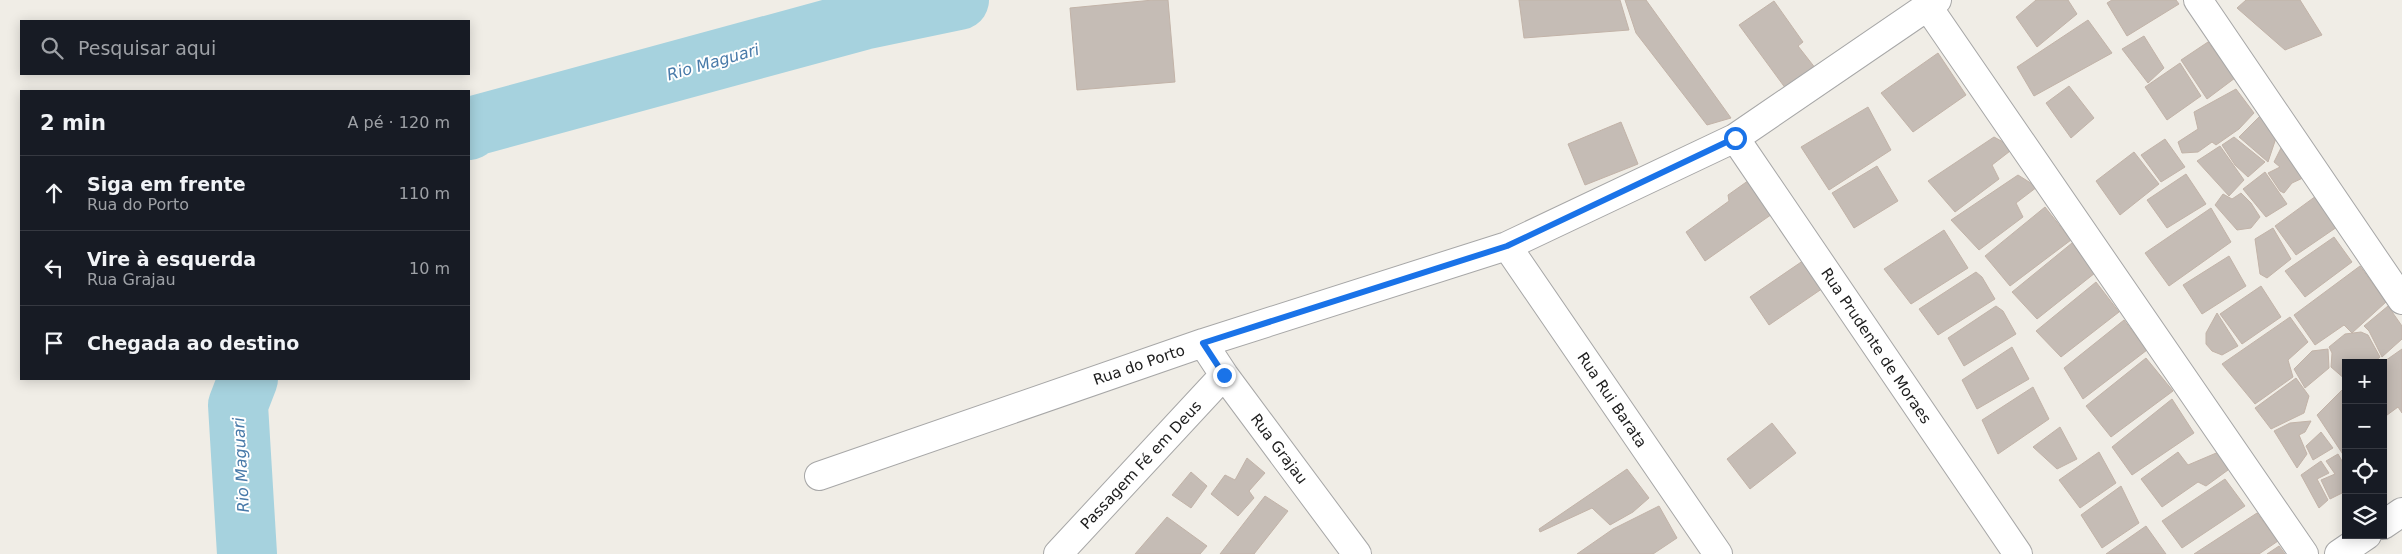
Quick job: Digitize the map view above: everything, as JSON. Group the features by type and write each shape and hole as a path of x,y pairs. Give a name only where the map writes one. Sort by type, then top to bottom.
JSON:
{"street":[{"path":"2198,0 2402,300"},
{"path":"1933,4 2304,554"},
{"name":"Rua do Porto","path":"818,476 1203,343 1507,246 1735,138 1933,4"},
{"name":"Rua Prudente de Moraes","path":"1735,138 2018,554"},
{"name":"Rua Rui Barata","path":"1507,246 1718,554"},
{"name":"Rua Grajau","path":"1203,343 1224,375 1357,554"},
{"name":"Passagem Fé em Deus","path":"1058,554 1224,375"},
{"path":"2387,521 2402,512"},
{"path":"2338,554 2361,539"}],"building":[{"path":"1168,0 1175,82 1077,90 1070,8"},
{"path":"1519,0 1620,0 1629,30 1524,38"},
{"path":"1625,0 1646,0 1731,118 1707,125 1636,33"},
{"path":"2036,0 2068,0 2077,14 2037,47 2016,17"},
{"path":"2112,0 2176,0 2179,4 2127,36 2107,3"},
{"path":"2246,0 2300,0 2322,35 2285,50 2237,8"},
{"path":"1774,1 1803,42 1798,46 1816,69 1786,89 1739,25"},
{"path":"2088,20 2112,53 2034,96 2017,67"},
{"path":"2144,36 2164,68 2148,83 2122,49"},
{"path":"2208,42 2235,78 2207,99 2181,60"},
{"path":"1938,53 1966,95 1913,132 1881,93"},
{"path":"2180,63 2201,96 2167,120 2145,87"},
{"path":"2069,86 2094,118 2071,138 2046,103"},
{"path":"2236,89 2254,113 2239,129 2216,145 2212,142 2198,152 2182,153 2178,142 2198,129 2194,112"},
{"path":"1868,107 1891,150 1829,190 1801,147"},
{"path":"2260,116 2268,119 2277,135 2268,162 2239,137"},
{"path":"1621,122 1638,164 1585,185 1568,144"},
{"path":"1994,137 2014,148 1992,165 1999,179 1955,212 1928,181"},
{"path":"2234,137 2265,162 2248,177 2235,165 2222,145"},
{"path":"2165,139 2185,167 2161,182 2141,155"},
{"path":"2284,142 2305,177 2292,183 2284,193 2280,191 2268,173 2280,167 2274,162"},
{"path":"2220,146 2244,180 2229,196 2197,161"},
{"path":"2134,152 2159,184 2120,215 2096,181"},
{"path":"1877,166 1898,201 1854,228 1832,193"},
{"path":"2265,172 2287,204 2266,217 2243,189"},
{"path":"2186,174 2206,204 2167,228 2147,200"},
{"path":"2018,175 2037,187 2016,203 2023,217 1979,250 1951,220"},
{"path":"1752,178 1775,212 1705,261 1686,232 1729,201 1728,195"},
{"path":"2241,193 2251,203 2260,217 2251,228 2237,230 2215,205 2223,194 2232,199"},
{"path":"2316,196 2337,227 2296,255 2275,226"},
{"path":"2045,207 2071,240 2010,286 1985,256"},
{"path":"2211,208 2231,242 2169,286 2145,253"},
{"path":"2273,228 2291,259 2267,278 2260,274 2255,239"},
{"path":"1944,230 1968,268 1911,304 1884,269"},
{"path":"2334,237 2352,262 2305,297 2285,271"},
{"path":"2072,243 2095,273 2037,319 2012,292"},
{"path":"1810,256 1829,284 1769,325 1750,297"},
{"path":"2229,256 2246,286 2202,314 2183,285"},
{"path":"2360,266 2386,302 2352,333 2344,325 2315,345 2294,315"},
{"path":"1976,272 1982,277 1995,299 1938,335 1919,309"},
{"path":"2096,282 2119,312 2061,357 2036,331"},
{"path":"2261,286 2281,317 2242,344 2220,314"},
{"path":"1996,306 2003,311 2016,334 1964,366 1948,338"},
{"path":"2388,306 2402,326 2402,339 2382,357 2369,331 2364,326"},
{"path":"2217,313 2238,346 2222,355 2212,351 2206,344 2206,333"},
{"path":"2290,317 2308,342 2288,360 2293,377 2255,404 2222,364"},
{"path":"2124,320 2147,350 2083,399 2064,368"},
{"path":"2361,332 2368,335 2380,357 2378,359 2342,359 2342,377 2331,367 2332,353 2329,347 2345,334"},
{"path":"2012,347 2029,379 1977,409 1962,380"},
{"path":"2328,349 2329,368 2305,388 2294,369 2312,351"},
{"path":"2402,349 2402,413 2398,407 2387,415 2387,404 2387,360"},
{"path":"2146,358 2173,391 2111,437 2086,406"},
{"path":"2296,378 2309,396 2304,413 2271,429 2255,408"},
{"path":"2033,387 2049,419 1998,454 1982,420"},
{"path":"2342,390 2342,453 2317,415"},
{"path":"2172,399 2194,433 2132,475 2112,447"},
{"path":"2311,421 2305,432 2299,435 2307,454 2297,468 2274,431 2290,423"},
{"path":"1772,423 1796,453 1750,489 1727,459"},
{"path":"2060,427 2077,459 2057,469 2033,447"},
{"path":"2321,432 2333,448 2313,460 2306,446"},
{"path":"2221,451 2228,470 2206,486 2198,482 2162,507 2141,479 2178,452 2188,465"},
{"path":"2099,452 2116,483 2080,508 2059,480"},
{"path":"2338,454 2342,461 2342,493 2330,499 2321,480 2335,474 2326,461"},
{"path":"1247,458 1265,473 1249,491 1254,498 1238,516 1211,494 1225,475 1235,480"},
{"path":"2321,461 2329,473 2317,479 2328,500 2319,508 2301,475"},
{"path":"1627,469 1649,498 1633,512 1610,525 1592,508 1540,532 1539,529"},
{"path":"1191,472 1207,486 1191,508 1172,495"},
{"path":"2225,479 2245,506 2182,548 2162,521"},
{"path":"2121,486 2139,523 2102,548 2081,515"},
{"path":"1265,496 1288,511 1254,554 1220,554"},
{"path":"1659,506 1677,538 1653,554 1577,554 1613,529"},
{"path":"2257,513 2278,541 2259,554 2194,554"},
{"path":"1167,517 1207,546 1200,554 1135,554"},
{"path":"2146,526 2166,554 2106,554"},
{"path":"2279,546 2285,554 2267,554"}],"waterway":[{"name":"Rio Maguari","path":"470,127 863,20 959,0"},
{"name":"Rio Maguari","path":"247,554 238,405 248,380"}],"route":[{"path":"1224,375 1203,343 1507,246 1735,138"}]}
